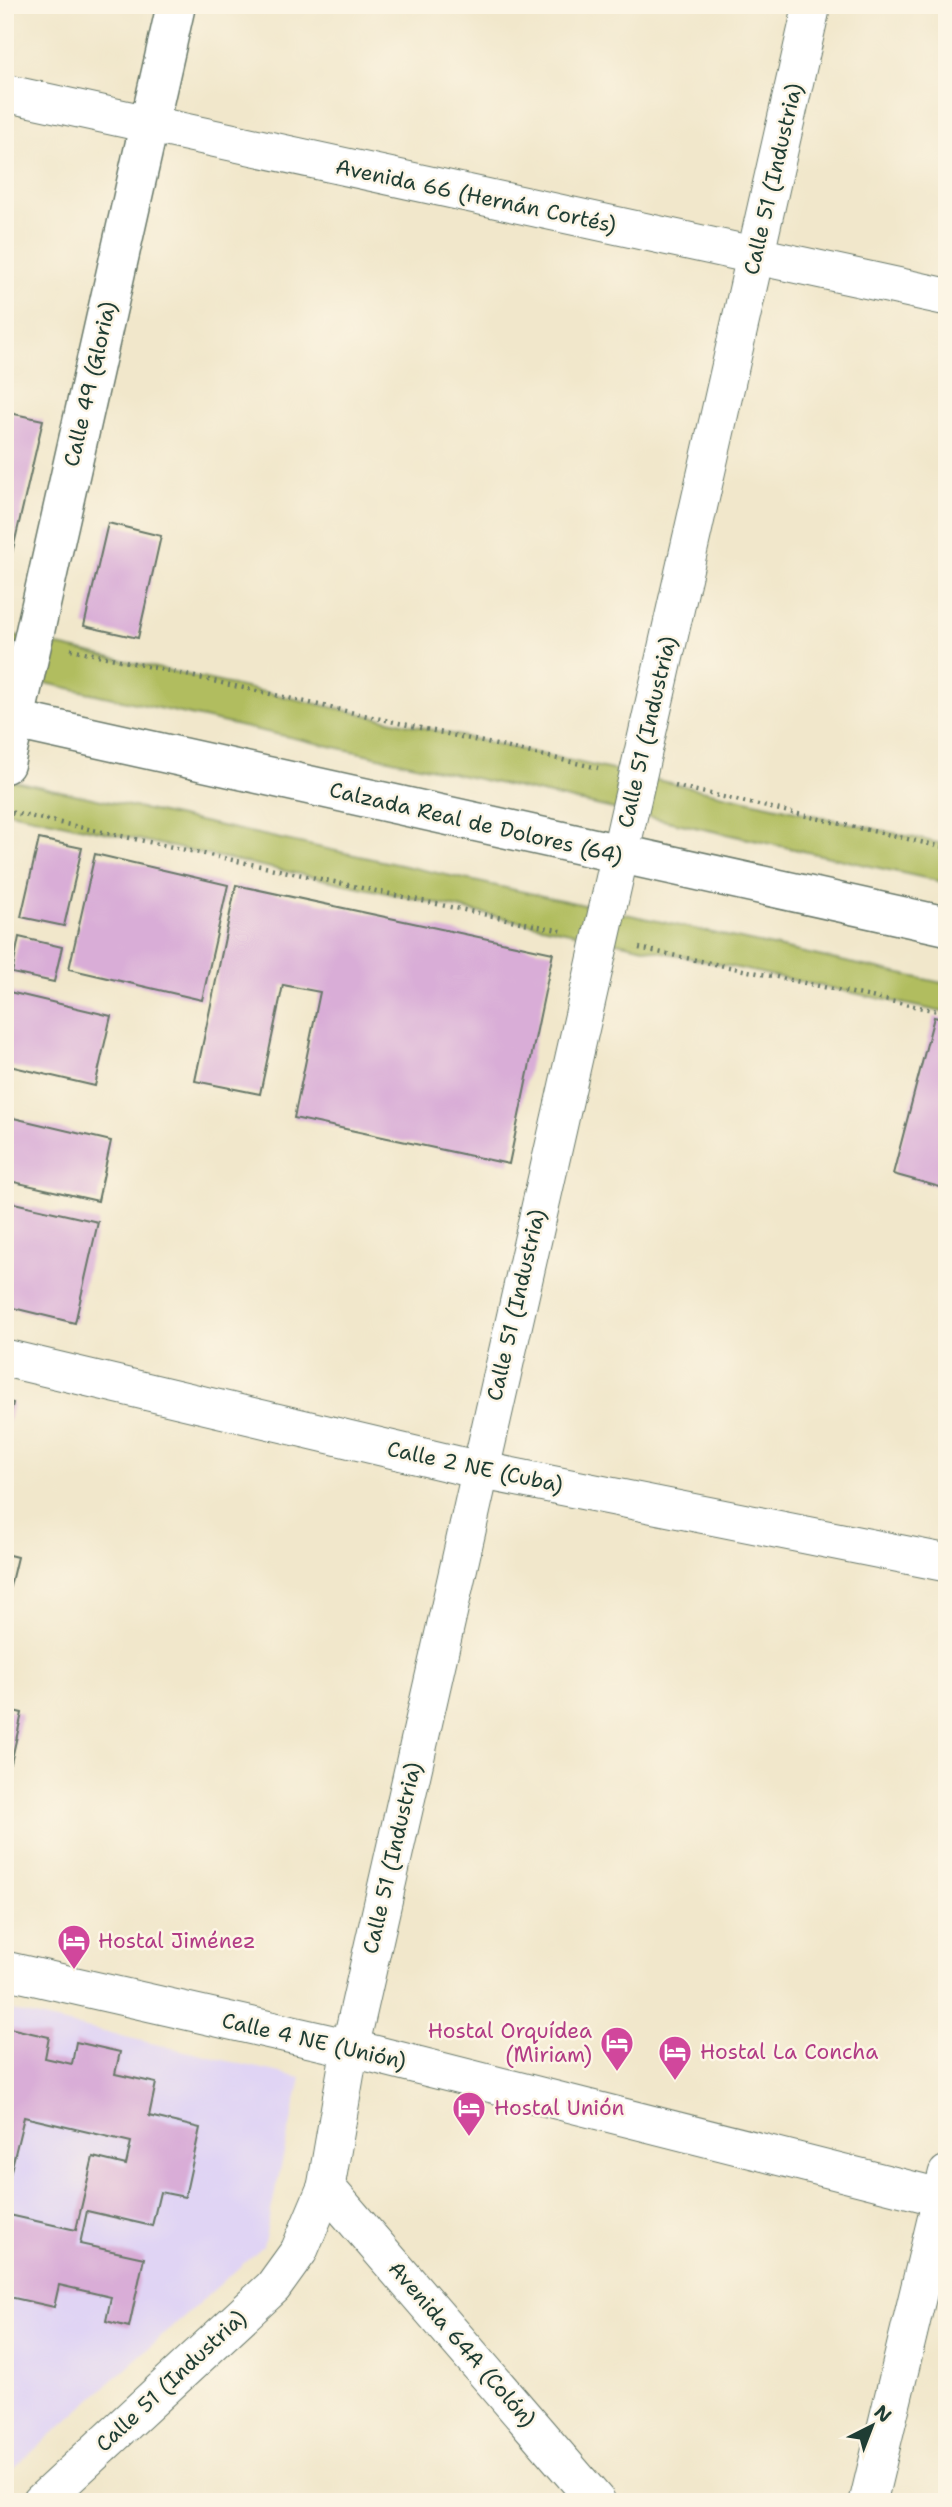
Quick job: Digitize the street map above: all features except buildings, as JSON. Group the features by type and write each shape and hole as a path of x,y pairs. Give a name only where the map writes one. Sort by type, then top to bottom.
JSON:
{"main road":[{"name":"Calle 49 (Gloria)","path":"5,764 10,719 32,640 176,5"},
{"name":"Calzada Real de Dolores (64)","path":"10,719 947,926"}],"street":[{"name":"Calle 51 (Industria)","path":"41,2502 273,2287 299,2251 326,2186 350,2048 812,5"},
{"name":"Avenida 66 (Hernán Cortés)","path":"5,93 947,297"},
{"name":"Calle 2 NE (Cuba)","path":"5,1358 479,1470 947,1563"},
{"name":"Calle 4 NE (Unión)","path":"5,1970 350,2048 945,2190"},
{"name":"Avenida 64A (Colón)","path":"326,2186 597,2502"},
{"path":"868,2502 945,2190"}],"path":[{"path":"32,640 947,848"},
{"path":"5,811 947,1013"}],"shaded area":[{"path":"5,2009 301,2078 263,2246 5,2476"}],"green space":[{"path":"5,634 947,845 947,883 5,674"},
{"path":"5,779 947,984 947,1013 5,811"}],"place":[{"name":"Hostal Jiménez","path":"74,1971"},
{"name":"Hostal Orquídea (Miriam)","path":"617,2073"},
{"name":"Hostal La Concha","path":"675,2082"},
{"name":"Hostal Unión","path":"469,2138"}]}
